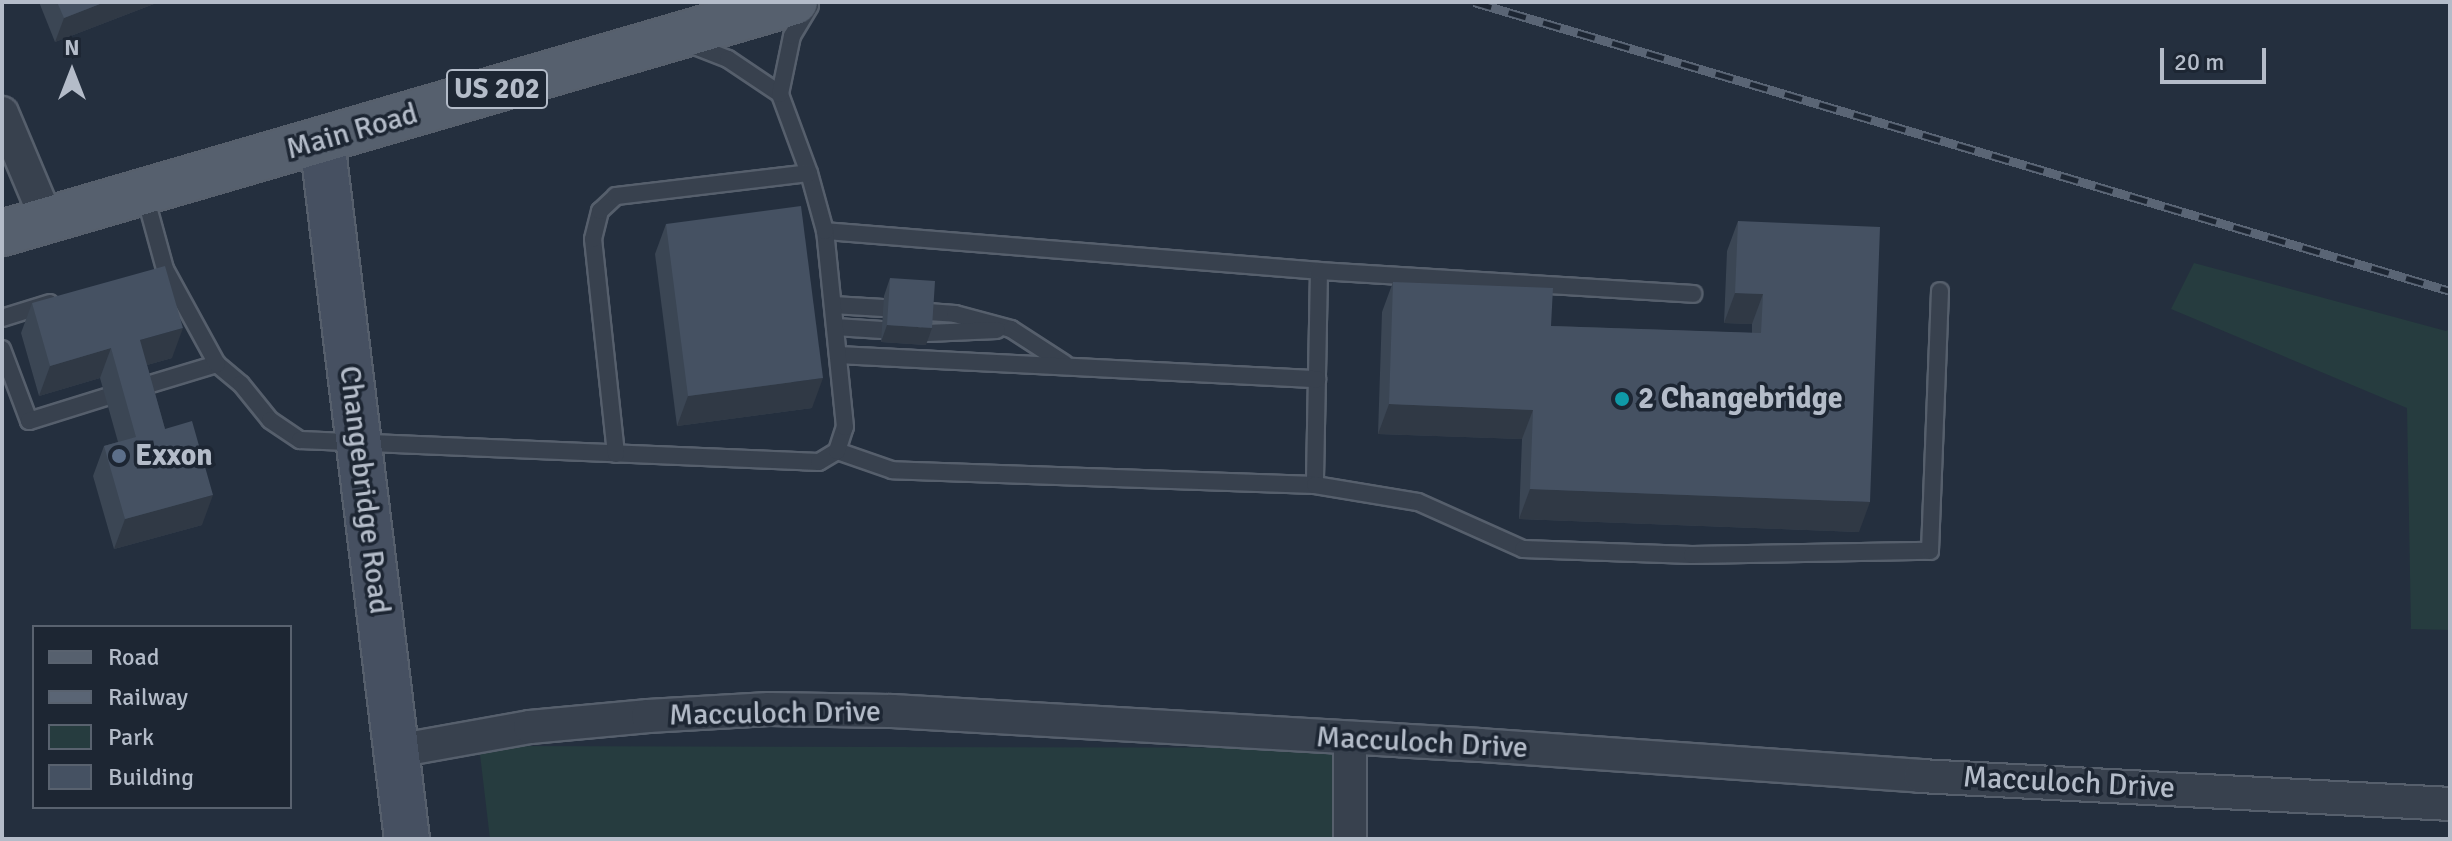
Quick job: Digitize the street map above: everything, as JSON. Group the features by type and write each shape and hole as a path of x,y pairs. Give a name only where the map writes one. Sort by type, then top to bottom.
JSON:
{"main road":[{"name":"Main Road","path":"2,233 795,2"},
{"name":"Changebridge Road","path":"322,141 407,839"}],"street":[{"path":"2,113 47,220"},
{"name":"Macculoch Drive","path":"396,751 530,727 769,709 1049,719 1920,776 2450,804"},
{"path":"1350,738 1350,839"}],"lane":[{"path":"144,192 158,271 217,364 241,384 270,420 300,440 793,464 819,462 837,451 845,427 833,305 825,231 809,173 780,94 792,36 814,2"},
{"path":"672,38 728,59 780,94"},
{"path":"616,454 593,239 600,211 616,196 809,173"},
{"path":"825,231 1319,271 1693,294"},
{"path":"1315,485 1319,271"},
{"path":"837,451 892,470 1315,485 1418,502 1523,549 1692,555 1930,551 1940,291"},
{"path":"2,318 61,300"},
{"path":"833,305 883,308"},
{"path":"928,312 955,314 1011,329 1048,355 1074,368"},
{"path":"835,327 882,330"},
{"path":"927,333 1011,329"},
{"path":"2,349 29,421 106,397"},
{"path":"838,355 1317,379"},
{"path":"134,389 217,364"}],"green space":[{"path":"2194,263 2446,331 2450,329 2450,630 2411,629 2407,408 2171,309"},
{"path":"479,746 1352,748 1355,839 490,839"}],"building":[{"path":"57,2 105,2 64,18"},
{"path":"801,206 823,378 688,396 666,224"},
{"name":"2 Changebridge","path":"1738,221 1880,227 1870,502 1530,489 1533,410 1389,404 1393,282 1553,288 1551,326 1761,333 1763,294 1735,293"},
{"path":"165,266 183,328 140,340 165,429 192,421 213,495 125,519 104,446 136,437 111,348 50,366 32,303"},
{"path":"890,278 935,281 932,328 887,325"}],"railway":[{"path":"1474,2 2450,291"}],"place":[{"name":"2 Changebridge","path":"1622,399"},
{"name":"Exxon","path":"119,456"}]}
